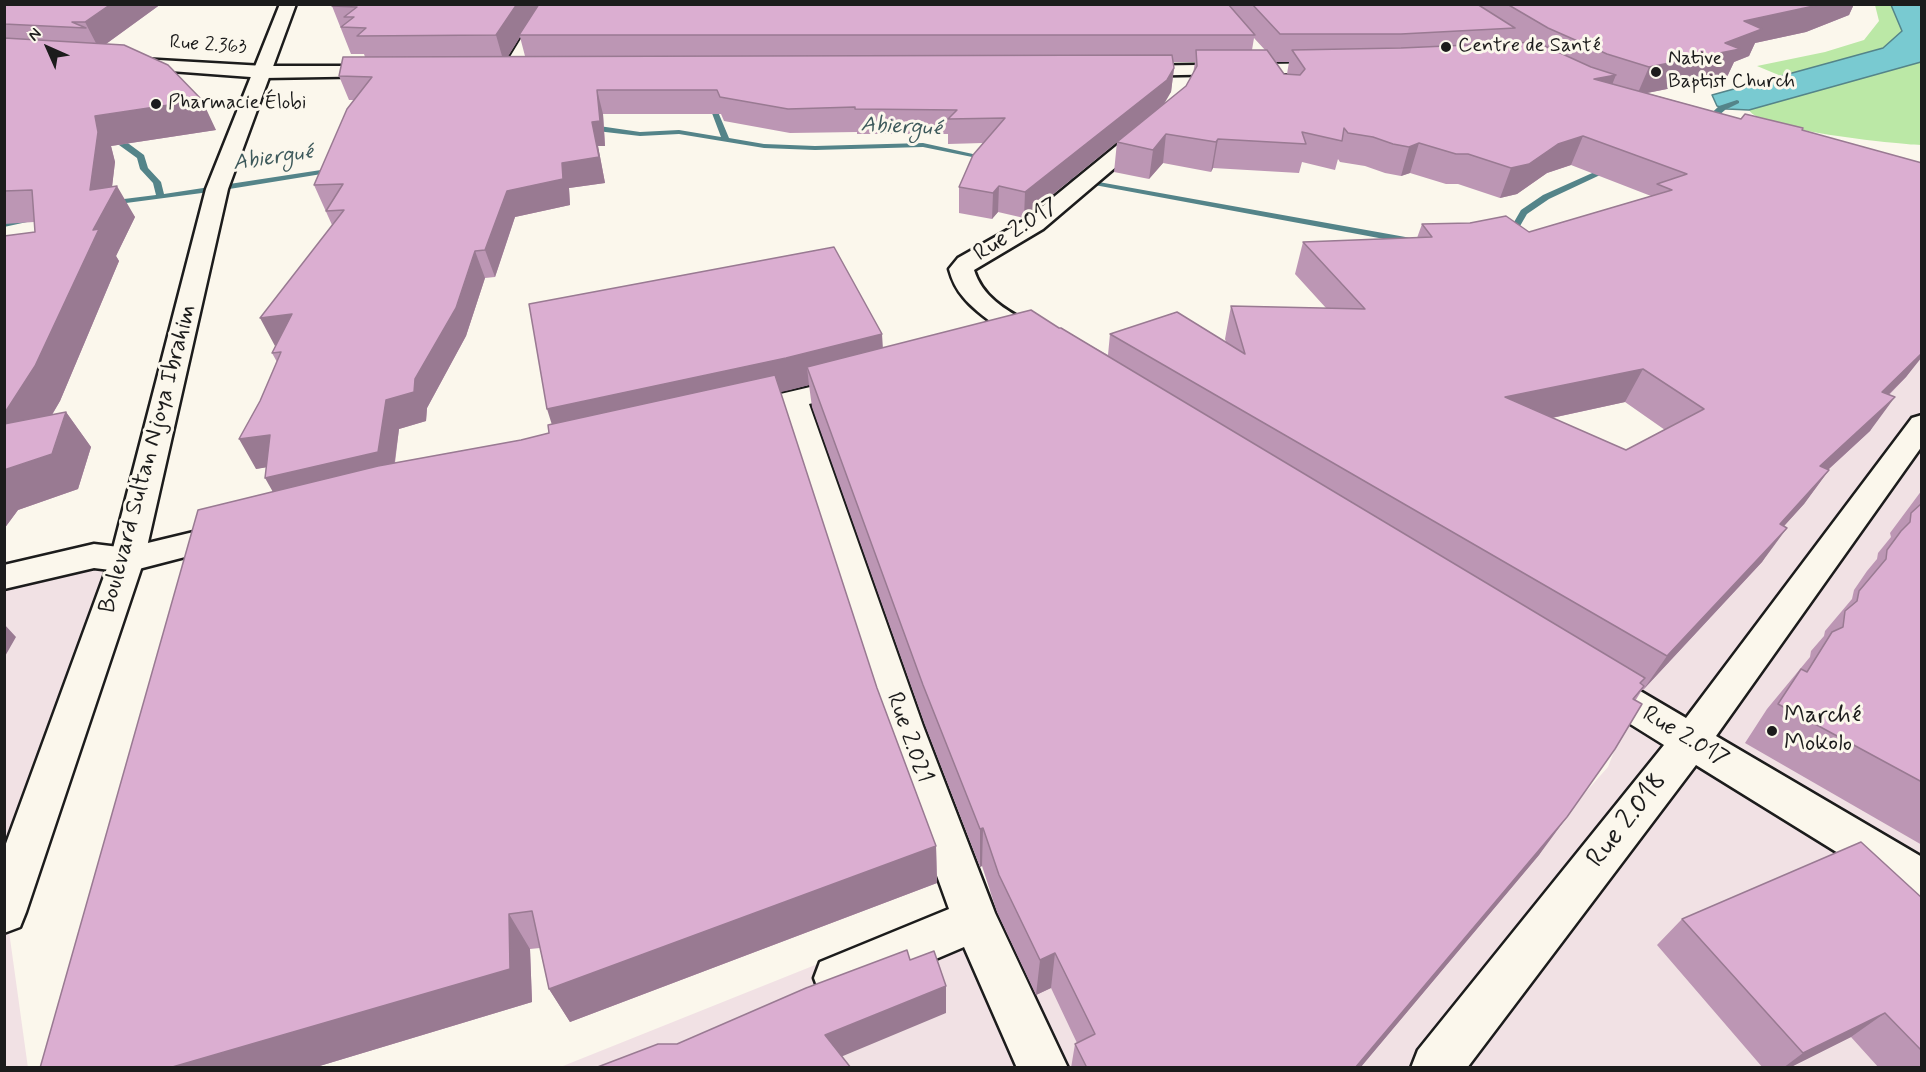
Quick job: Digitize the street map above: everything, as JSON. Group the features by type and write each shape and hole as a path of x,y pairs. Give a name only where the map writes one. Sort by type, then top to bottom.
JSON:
{"street":[{"name":"Boulevard Sultan Njoya Ibrahim","path":"4,912 126,560 218,189 288,4"},
{"path":"511,70 542,15 551,4"},
{"path":"1254,52 1281,87"},
{"name":"Rue 2.363","path":"100,61 264,72 405,70"},
{"path":"1111,71 1348,68"},
{"path":"488,70 535,70"},
{"path":"1180,70 1182,92"},
{"name":"Rue 2.017","path":"1064,356 1005,321 988,307 967,286 961,269 966,263 1035,224 1166,115"},
{"path":"1000,346 1034,337"},
{"path":"711,417 793,400 885,376"},
{"name":"Rue 2.021","path":"793,400 903,726 975,920 1043,1068"},
{"name":"Rue 2.018","path":"1436,1068 1691,741 1922,424"},
{"path":"4,577 93,556 126,560 252,529"},
{"name":"Rue 2.017","path":"1578,673 1922,881"},
{"path":"802,994 975,920"}],"shaded area":[{"name":"Marché Mokolo","path":"1921,348 1921,1067 1340,1068 1608,767 1636,695"},
{"path":"113,548 7,917 28,1068 4,1067 4,563"},
{"path":"993,891 1099,1068 558,1068 940,915"}],"green space":[{"path":"1875,5 1891,5 1902,31 1883,48 1781,76 1757,66 1825,52 1864,40 1879,21"},
{"path":"1921,62 1921,145 1858,139 1801,130 1776,124 1758,117 1749,110"}],"water":[{"path":"1891,5 1921,5 1921,62 1749,110 1717,106 1712,95 1883,48 1902,31"}],"building":[{"path":"4,4 111,4 85,22 72,22 86,28 4,24"},
{"path":"334,4 517,4 496,35 357,36 366,28 341,27 354,17 344,17 357,7 332,6"},
{"path":"539,4 1228,4 1255,35 519,35"},
{"path":"1252,4 1477,4 1515,28 1401,34 1280,34"},
{"path":"1507,4 1823,4 1744,21 1762,29 1725,43 1740,49 1649,67 1607,54 1548,28"},
{"path":"4,38 124,45 168,65 202,100 95,116 98,132 90,190 117,186 93,230 99,229 35,366 4,414 4,236 35,232 32,190 4,191"},
{"path":"1536,42 1591,67 1616,75 1594,79 1741,119 1745,114 1803,128 1802,130 1922,163 1922,353 1882,392 1895,397 1820,466 1829,470 1780,524 1787,528 1667,656 1110,334 1177,312 1245,354 1231,306 1365,309 1303,242 1432,237 1422,224 1470,223 1506,216 1529,232 1672,190 1657,184 1687,174 1583,136 1558,144 1529,164 1511,168 1468,154 1456,154 1419,143 1409,147 1393,144 1373,137 1348,133 1344,128 1342,141 1302,132 1306,144 1218,139 1216,142 1166,134 1153,150 1117,142 1186,86 1197,66 1196,50 1267,50 1284,74 1300,75 1305,69 1292,50","holes":["1643,369 1704,409 1626,450 1505,397"]},
{"path":"1172,55 1174,68 1167,80 1025,192 999,186 993,193 959,187 973,155 1005,118 948,119 957,110 855,109 855,107 788,109 720,97 717,90 597,90 600,121 592,122 599,157 562,163 563,179 507,191 485,250 475,251 456,308 415,379 414,392 386,400 378,452 265,478 270,435 239,439 260,401 281,352 272,353 292,314 260,318 344,210 326,211 343,184 314,185 347,109 372,77 339,76 343,57"},
{"path":"834,247 882,334 786,358 547,409 529,304"},
{"path":"1031,310 1645,678 1640,683 1644,686 1633,699 1642,704 1615,749 1567,817 1355,1068 1087,1068 1075,1044 1095,1034 1055,953 1040,960 999,875 983,828 980,829 923,685 807,367"},
{"path":"775,375 877,688 936,846 549,989 532,911 509,914 510,969 169,1068 40,1068 198,510 378,466 521,440 549,433 548,425"},
{"path":"66,412 52,454 4,470 4,424"},
{"path":"1922,503 1922,782 1778,704 1801,669 1807,672 1832,632 1843,627 1845,611 1857,601 1859,591 1886,559 1887,550 1910,522 1911,513"},
{"path":"1861,842 1922,898 1922,1051 1885,1013 1803,1053 1682,919"},
{"path":"907,950 910,960 934,951 946,986 825,1035 851,1068 595,1068 658,1044 677,1044 806,988"}],"waterway":[{"path":"710,100 726,140"},
{"name":"Abiergué","path":"1705,123 1722,108 1737,102"},
{"name":"Abiergué","path":"588,128 640,134 679,132 726,140"},
{"path":"109,138 122,143 141,157 144,169 157,182 160,195"},
{"name":"Abiergué","path":"726,140 764,146 815,148 923,145 987,158"},
{"name":"Abiergué","path":"1506,233 1513,231 1524,212 1546,197 1611,168"},
{"name":"Abiergué","path":"111,203 334,170"},
{"name":"Abiergué","path":"1057,176 1411,241"},
{"name":"Abiergué","path":"4,225 24,220"}],"place":[{"name":"Centre de Santé","path":"1446,47"},
{"name":"Native Baptist Church","path":"1656,72"},
{"name":"Pharmacie Élobi","path":"156,104"},
{"name":"Marché Mokolo","path":"1772,731"}]}
